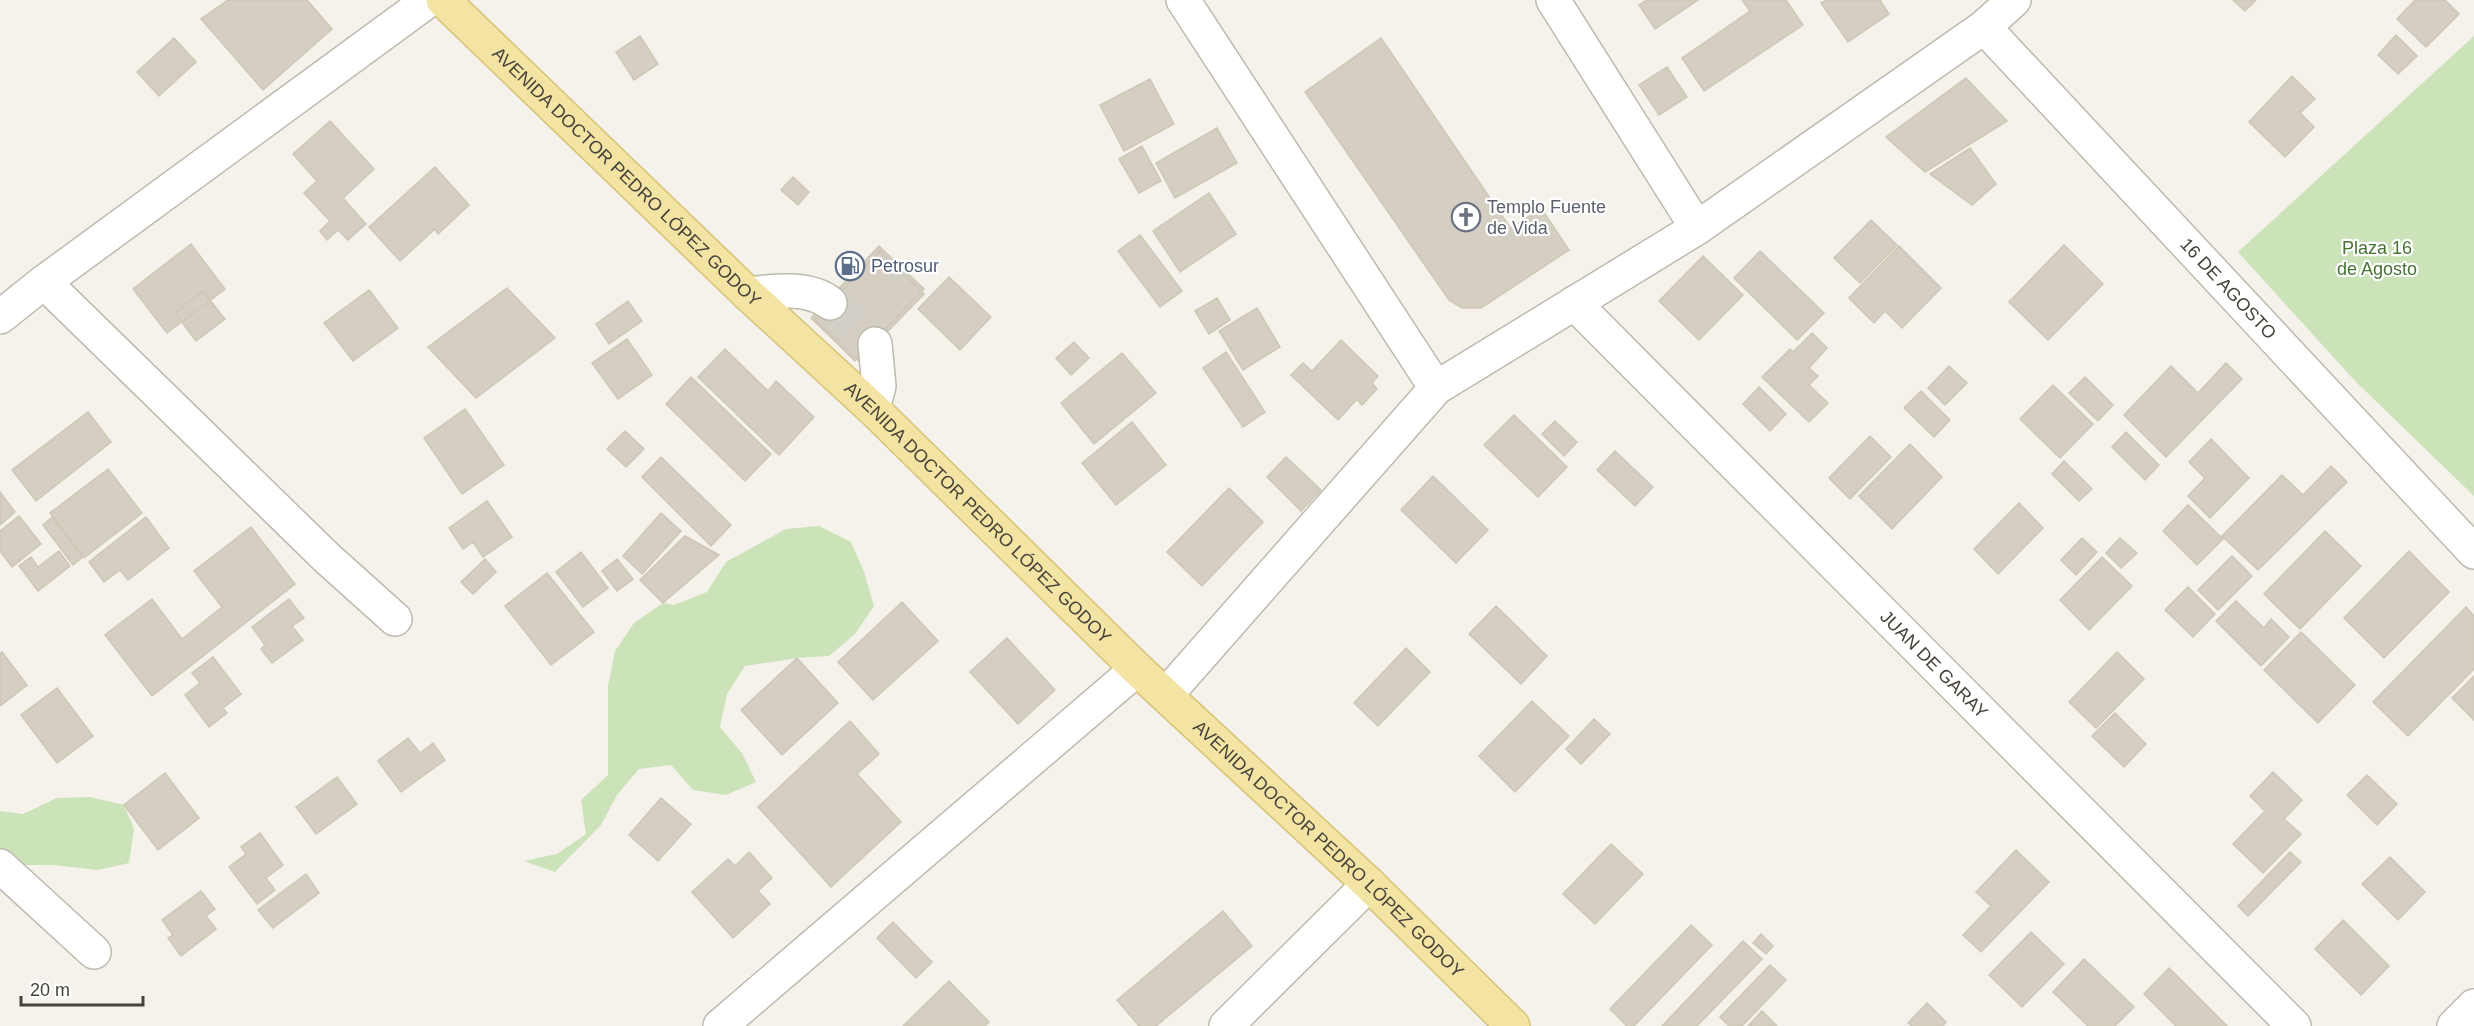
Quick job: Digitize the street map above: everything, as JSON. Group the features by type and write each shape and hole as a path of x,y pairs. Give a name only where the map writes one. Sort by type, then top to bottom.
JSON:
{"main road":[{"name":"AVENIDA DOCTOR PEDRO LÓPEZ GODOY","path":"443,0 748,294 873,409 1137,669 1369,884 1513,1026"}],"street":[{"path":"0,317 44,282 429,0"},
{"path":"1183,0 1436,388"},
{"path":"1553,0 1696,228"},
{"path":"1166,695 1436,388 1696,228 1984,27 2014,0"},
{"name":"16 DE AGOSTO","path":"1984,27 2474,552"},
{"path":"44,282 327,558 395,619"},
{"path":"748,294 781,290 823,297 830,303"},
{"name":"JUAN DE GARAY","path":"1574,303 2294,1026"},
{"path":"873,409 879,386 875,344"},
{"path":"720,1026 1137,669"},
{"path":"0,866 94,952"},
{"path":"1226,1026 1369,884"},
{"path":"2454,1026 2474,1006"}],"green space":[{"name":"Plaza 16 de Agosto","path":"2474,36 2474,496 2355,381 2238,252"},
{"path":"819,526 851,542 864,572 874,606 855,634 829,656 745,666 727,694 720,727 742,753 756,782 726,795 693,790 671,765 639,769 617,795 601,825 555,872 524,861 557,854 586,834 581,800 608,775 608,686 615,651 634,623 663,603 674,605 707,592 726,562 786,529"},
{"path":"90,797 124,805 134,829 129,863 98,870 52,865 20,865 0,869 0,811 23,814 57,798"}],"building":[{"path":"228,0 307,0 332,29 263,90 201,19"},
{"path":"1647,0 1698,0 1655,29 1639,5"},
{"path":"1742,0 1786,0 1803,25 1704,91 1682,58 1750,11"},
{"path":"1826,0 1880,0 1889,14 1848,42 1821,3"},
{"path":"2233,0 2256,0 2245,11"},
{"path":"2415,0 2445,0 2459,14 2426,47 2397,19"},
{"path":"2396,35 2417,56 2398,74 2378,55"},
{"path":"640,36 658,64 634,80 616,52"},
{"path":"174,38 196,62 159,96 137,72"},
{"path":"1381,38 1511,229 1541,208 1569,250 1481,308 1462,308 1449,300 1305,92"},
{"path":"1667,67 1687,97 1659,115 1639,85"},
{"path":"2292,76 2315,99 2300,113 2314,127 2285,157 2249,122"},
{"path":"1966,78 2007,121 1925,172 1886,137"},
{"path":"1150,79 1174,124 1124,151 1100,105"},
{"path":"330,121 374,169 343,198 366,224 348,240 338,230 327,240 320,231 330,221 304,193 317,181 293,154"},
{"path":"1217,128 1237,163 1175,198 1156,163"},
{"path":"1142,146 1161,181 1139,193 1119,159"},
{"path":"1970,148 1996,184 1972,205 1930,174"},
{"path":"435,167 469,205 438,234 435,229 400,261 369,227"},
{"path":"793,177 809,192 798,205 781,190"},
{"path":"1209,193 1236,234 1180,272 1153,231"},
{"path":"1871,220 1897,245 1860,283 1834,258"},
{"path":"1140,235 1182,291 1160,307 1118,251"},
{"path":"191,244 225,289 167,333 133,289"},
{"path":"2064,245 2103,284 2048,340 2009,302"},
{"path":"879,246 924,289 855,361 811,318"},
{"path":"1899,246 1941,288 1902,328 1885,311 1874,323 1849,298"},
{"path":"880,251 924,294 859,361 815,319"},
{"path":"1760,251 1824,313 1797,340 1734,278"},
{"path":"1703,256 1743,295 1699,340 1659,301"},
{"path":"949,277 991,317 960,350 918,309"},
{"path":"507,288 555,338 476,398 428,347"},
{"path":"369,290 398,328 353,361 324,323"},
{"path":"203,291 225,319 196,341 175,313"},
{"path":"1217,298 1230,320 1209,334 1195,311"},
{"path":"628,301 642,321 609,344 596,324"},
{"path":"1257,308 1280,347 1243,370 1219,331"},
{"path":"1812,333 1827,348 1809,368 1818,376 1809,385 1828,403 1809,422 1762,377 1790,349 1793,352"},
{"path":"627,339 652,375 618,399 592,363"},
{"path":"1341,340 1378,376 1372,383 1377,389 1362,405 1357,399 1338,420 1291,375 1303,363 1312,371"},
{"path":"1074,342 1089,358 1071,375 1056,358"},
{"path":"725,349 768,391 776,381 814,417 779,455 698,377"},
{"path":"1226,352 1265,412 1243,427 1203,368"},
{"path":"1122,353 1156,393 1094,444 1061,403"},
{"path":"2226,363 2242,379 2166,457 2124,415 2171,366 2198,393"},
{"path":"1949,366 1967,383 1945,405 1928,388"},
{"path":"691,377 771,454 745,481 666,404"},
{"path":"2085,377 2113,405 2098,421 2069,393"},
{"path":"2053,385 2093,424 2060,458 2020,419"},
{"path":"1759,387 1786,414 1770,431 1743,404"},
{"path":"1921,391 1950,420 1934,437 1904,408"},
{"path":"465,409 504,465 462,494 424,438"},
{"path":"88,412 111,442 36,501 12,470"},
{"path":"1514,415 1567,467 1538,497 1484,445"},
{"path":"1555,421 1577,442 1564,456 1542,434"},
{"path":"1132,422 1166,465 1116,505 1082,463"},
{"path":"625,431 644,449 626,467 607,449"},
{"path":"2126,432 2159,465 2145,480 2112,447"},
{"path":"1870,436 1891,457 1850,499 1829,478"},
{"path":"2211,439 2249,478 2210,518 2188,496 2205,478 2189,462"},
{"path":"1910,444 1942,477 1892,529 1859,496"},
{"path":"1615,451 1653,487 1635,506 1597,470"},
{"path":"661,457 731,525 711,546 642,477"},
{"path":"1286,457 1321,490 1301,511 1267,477"},
{"path":"2064,461 2092,489 2079,501 2052,474"},
{"path":"2331,466 2347,482 2258,570 2222,536 2282,475 2303,495"},
{"path":"108,469 142,513 84,558 50,513"},
{"path":"1433,476 1488,530 1456,563 1401,510"},
{"path":"1229,488 1263,522 1202,586 1167,552"},
{"path":"0,492 15,512 0,525"},
{"path":"487,501 512,537 483,557 473,542 463,549 449,528"},
{"path":"2019,503 2043,528 1998,574 1974,549"},
{"path":"2188,505 2223,539 2197,565 2163,531"},
{"path":"661,513 681,531 642,574 623,556"},
{"path":"19,516 41,544 12,567 0,551 0,531"},
{"path":"52,517 83,557 73,565 43,525"},
{"path":"146,517 169,548 128,580 120,570 104,582 89,562"},
{"path":"251,527 295,584 152,696 105,635 152,599 182,639 222,607 194,571"},
{"path":"2325,531 2361,566 2300,629 2264,594"},
{"path":"685,536 719,555 663,603 640,580"},
{"path":"2082,538 2097,552 2076,575 2061,560"},
{"path":"2120,538 2137,553 2121,568 2106,553"},
{"path":"59,551 70,566 38,591 19,566 31,557 38,567"},
{"path":"2409,551 2449,592 2384,658 2344,618"},
{"path":"581,552 608,588 583,607 556,572"},
{"path":"2232,556 2252,576 2218,610 2198,590"},
{"path":"2102,557 2132,586 2089,630 2060,600"},
{"path":"485,559 496,572 473,594 461,582"},
{"path":"617,559 633,579 617,591 602,571"},
{"path":"547,573 594,632 551,665 505,606"},
{"path":"2188,587 2215,614 2193,637 2165,610"},
{"path":"289,599 304,618 292,626 303,640 272,663 261,649 265,645 252,627"},
{"path":"2236,601 2264,628 2271,619 2289,637 2261,666 2216,621"},
{"path":"902,602 938,641 873,700 838,662"},
{"path":"1496,606 1547,656 1521,684 1469,634"},
{"path":"2466,607 2474,616 2474,669 2408,736 2373,702"},
{"path":"2301,632 2355,685 2318,723 2264,670"},
{"path":"1007,638 1055,690 1018,724 970,672"},
{"path":"1406,648 1430,672 1378,726 1354,703"},
{"path":"2,652 27,685 0,706 0,654"},
{"path":"2117,652 2144,679 2096,728 2069,702"},
{"path":"213,657 241,694 223,708 227,713 209,727 185,695 200,683 192,673"},
{"path":"797,658 838,703 782,755 741,710"},
{"path":"2474,676 2474,720 2452,698"},
{"path":"57,688 93,736 57,763 21,715"},
{"path":"1532,701 1569,736 1515,792 1479,756"},
{"path":"2115,713 2146,744 2124,767 2092,736"},
{"path":"1594,719 1610,734 1581,764 1566,749"},
{"path":"850,721 879,754 857,774 901,822 831,887 758,807"},
{"path":"408,738 420,753 433,743 445,760 401,792 378,761"},
{"path":"2273,772 2302,800 2284,819 2301,834 2263,873 2233,844 2265,811 2250,796"},
{"path":"165,773 199,818 158,850 124,805"},
{"path":"2367,775 2397,804 2377,825 2347,795"},
{"path":"337,777 357,804 316,834 296,807"},
{"path":"661,798 691,824 658,861 629,835"},
{"path":"260,833 283,865 266,878 275,890 257,904 229,867 246,854 241,847"},
{"path":"1611,844 1643,874 1595,924 1563,894"},
{"path":"2016,850 2049,882 1981,952 1963,935 1991,906 1976,892"},
{"path":"749,852 772,878 758,891 770,904 733,938 692,892 728,859 735,866"},
{"path":"2290,852 2301,862 2248,916 2238,906"},
{"path":"2390,857 2425,892 2398,920 2362,884"},
{"path":"306,874 319,893 273,928 258,910"},
{"path":"201,891 215,909 206,916 216,929 181,956 168,938 173,935 162,920"},
{"path":"1223,911 1252,946 1156,1026 1139,1026 1117,1000"},
{"path":"2343,920 2389,966 2361,995 2315,949"},
{"path":"893,922 932,962 916,978 877,938"},
{"path":"1691,925 1712,945 1634,1026 1627,1026 1610,1009"},
{"path":"2031,932 2064,964 2022,1007 1989,975"},
{"path":"1761,934 1773,946 1766,954 1753,943"},
{"path":"1743,941 1762,959 1697,1026 1662,1026"},
{"path":"2084,959 2134,1007 2115,1026 2088,1026 2053,992"},
{"path":"1770,965 1786,980 1742,1026 1729,1026 1720,1017"},
{"path":"2169,968 2227,1026 2176,1026 2144,994"},
{"path":"949,981 989,1022 985,1026 903,1026"},
{"path":"1927,1003 1946,1022 1943,1026 1912,1026 1908,1023"},
{"path":"1762,1011 1777,1026 1748,1026"}],"tunnel":[{"path":"830,303 875,344"}],"place":[{"name":"Templo Fuente de Vida","path":"1466,217"},
{"name":"Petrosur","path":"850,266"}]}
